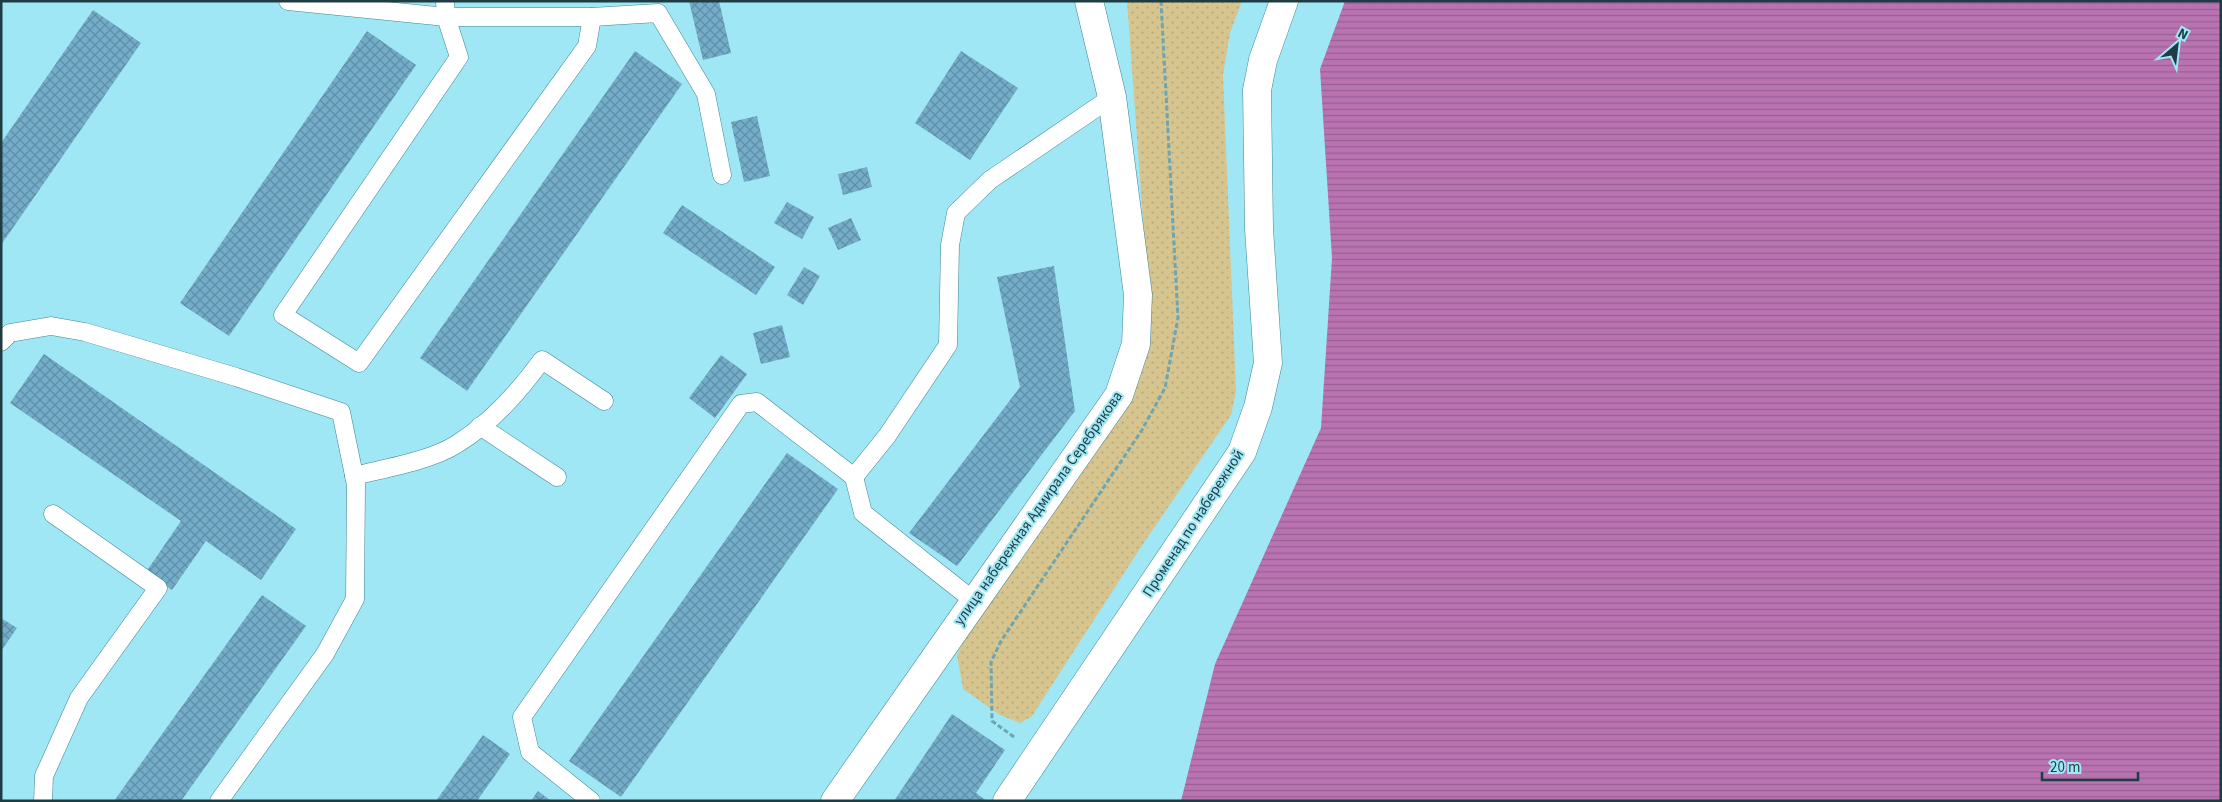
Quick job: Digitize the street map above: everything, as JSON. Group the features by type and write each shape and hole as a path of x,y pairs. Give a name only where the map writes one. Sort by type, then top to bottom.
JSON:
{"street":[{"name":"Променад по набережной","path":"1007,801 1242,452 1258,407 1268,362 1258,229 1256,90 1263,60 1284,1"},
{"name":"улица набережная Адмирала Серебрякова","path":"835,801 1119,395 1136,344 1138,295 1112,97 1089,3"}],"lane":[{"path":"288,1 592,17 658,12 706,94 722,175"},
{"path":"446,9 459,56 283,315 359,363 588,46 592,17"},
{"path":"854,477 887,436 948,346 950,246 956,213 990,180 1112,97"},
{"path":"1,342 10,334 51,326 86,332 236,377 341,412 354,476 357,541 355,599 324,654 219,801"},
{"path":"354,476 416,461 456,444 494,416 520,390 542,360 604,401"},
{"path":"591,801 530,752 522,717 741,404 757,402 854,477 863,513 974,602"},
{"path":"480,426 557,477"},
{"path":"43,801 44,776 79,698 158,588 53,514"}],"shaded area":[{"path":"1127,1 1242,1 1230,33 1223,75 1236,391 1231,415 1141,547 1032,716 1020,723 1000,715 963,689 957,655 973,621 1141,369 1151,328"},
{"path":"1345,1 2221,1 2221,801 1181,801 1215,664 1321,428 1332,258 1320,69"}],"building":[{"path":"689,1 719,1 731,53 703,60"},
{"path":"93,10 141,43 1,245 1,143"},
{"path":"367,31 416,65 229,336 180,303"},
{"path":"635,51 682,84 467,391 420,358"},
{"path":"961,51 1018,88 970,160 915,123"},
{"path":"757,116 770,176 744,182 731,122"},
{"path":"867,167 872,187 843,195 838,174"},
{"path":"787,202 814,217 802,239 774,223"},
{"path":"682,205 775,267 756,295 663,233"},
{"path":"851,218 861,240 838,250 828,228"},
{"path":"1054,266 1075,411 957,566 909,533 1020,387 997,277"},
{"path":"804,267 820,276 803,305 787,295"},
{"path":"782,325 790,357 761,364 753,333"},
{"path":"44,354 296,529 261,580 206,541 172,590 146,572 181,521 10,403"},
{"path":"721,355 747,374 715,418 689,398"},
{"path":"787,453 838,489 621,797 569,761"},
{"path":"262,595 306,626 181,801 114,801"},
{"path":"1,618 17,628 1,651"},
{"path":"952,714 1005,750 976,793 987,801 894,801"},
{"path":"483,735 510,754 477,801 436,801"},
{"path":"538,791 551,801 531,801"}]}
